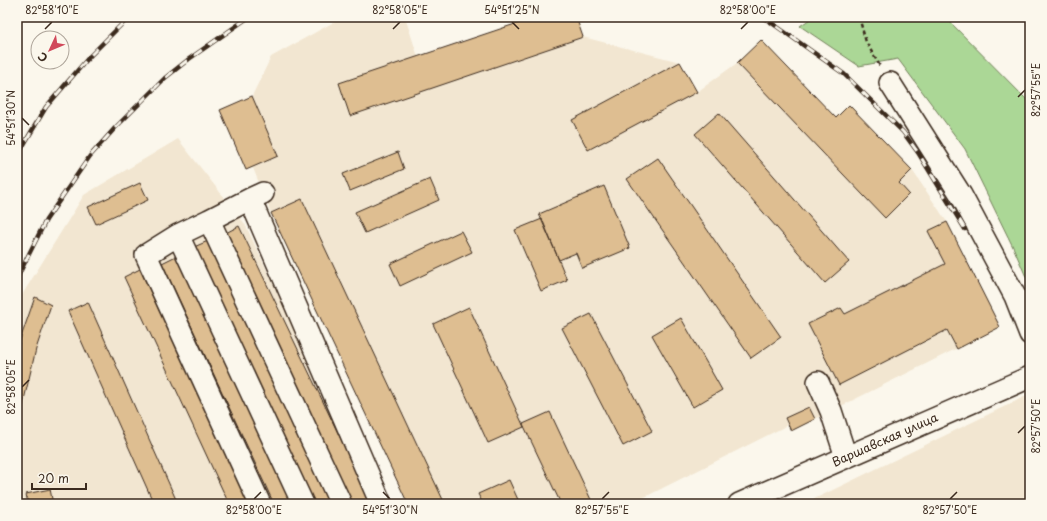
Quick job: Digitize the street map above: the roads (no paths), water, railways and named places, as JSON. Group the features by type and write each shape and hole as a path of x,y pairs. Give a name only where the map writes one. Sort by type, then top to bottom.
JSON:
{"street":[{"path":"890,83 961,195 1015,296 1030,334"},
{"path":"260,504 146,255 178,235 257,196 381,504"},
{"path":"209,220 341,504"},
{"path":"178,235 303,504"},
{"name":"Варшавская улица","path":"739,504 1030,377"},
{"path":"818,382 831,411 846,457"}],"railway":[{"path":"17,156 46,107 90,56 129,17"},
{"path":"17,278 46,220 90,156 115,128 165,78 189,59 249,17"},
{"path":"761,17 769,21 844,74 903,132 919,154 965,229"}]}
